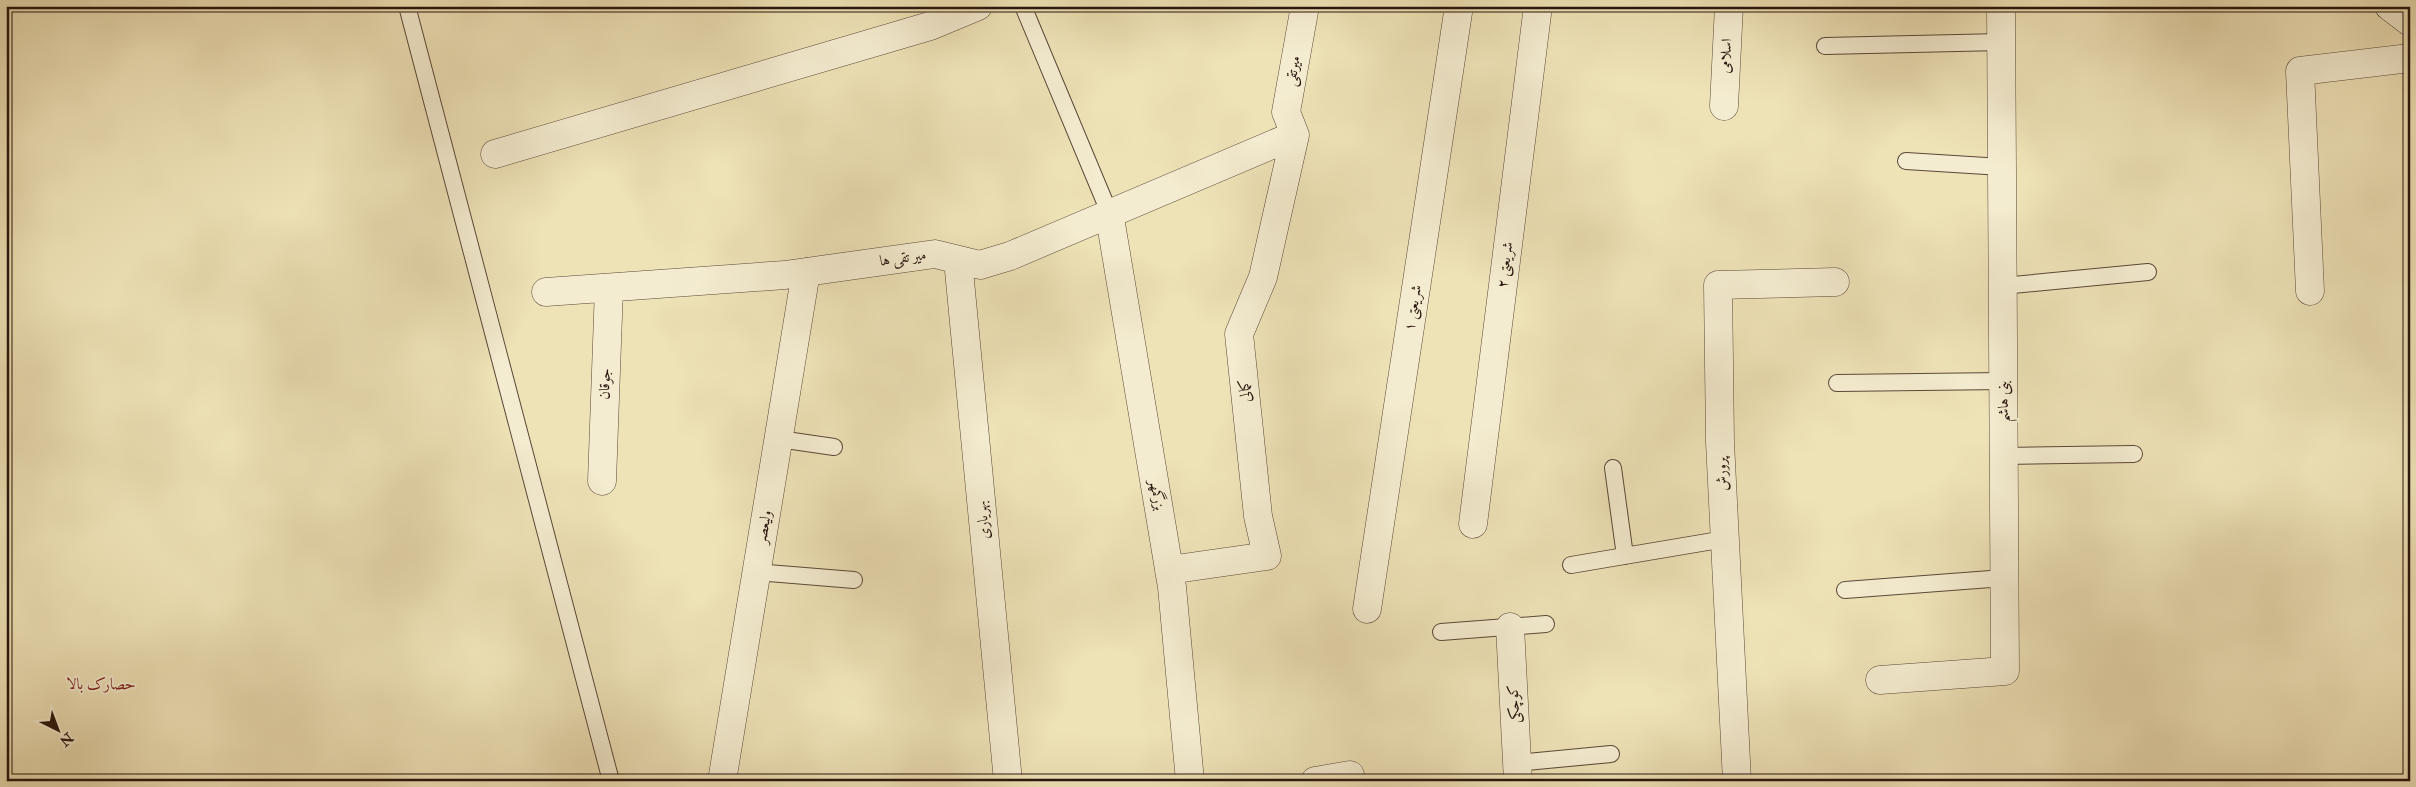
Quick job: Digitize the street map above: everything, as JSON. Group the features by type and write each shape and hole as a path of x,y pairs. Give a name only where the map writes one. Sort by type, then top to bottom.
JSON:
{"street":[{"path":"495,154 930,26 978,6"},
{"name":"میرتقی","path":"1295,135 1286,112 1305,6"},
{"name":"شریعتی ۱","path":"1366,609 1459,6"},
{"name":"شریعتی ۲","path":"1473,524 1538,6"},
{"name":"اسلامی","path":"1724,106 1728,6"},
{"name":"بنی هاشم","path":"1880,680 2005,671 2001,6"},
{"path":"2389,6 2410,22"},
{"path":"2310,291 2300,71 2410,58"},
{"name":"میر تقی ها","path":"546,292 806,272 935,254 980,265 1295,135"},
{"name":"کمالی","path":"1169,570 1267,556 1258,516 1239,334 1263,277 1295,135"},
{"name":"بزرگمهر","path":"1109,212 1169,570 1190,781"},
{"name":"بهریاری","path":"958,260 1008,781"},
{"name":"ولیعصر","path":"722,781 806,272"},
{"name":"پرورش","path":"1737,781 1720,442 1718,284 1835,282"},
{"name":"جوقان","path":"602,481 609,288"},
{"name":"کوچکی","path":"1510,627 1518,772"},
{"path":"1315,781 1350,775"}],"lane":[{"path":"407,6 611,781"},
{"path":"1023,6 1109,212"},
{"path":"1825,46 2001,42"},
{"path":"1906,160 2002,167"},
{"path":"2002,286 2148,272"},
{"path":"1837,383 2003,381"},
{"path":"779,439 834,447"},
{"path":"2003,456 2134,454"},
{"path":"1613,468 1624,556"},
{"path":"1572,564 1725,539"},
{"path":"757,572 854,580"},
{"path":"1844,590 2004,578"},
{"path":"1441,632 1546,624"},
{"path":"1518,772 1611,754"}],"district":[{"name":"حصارک بالا","path":"101,684"}]}
